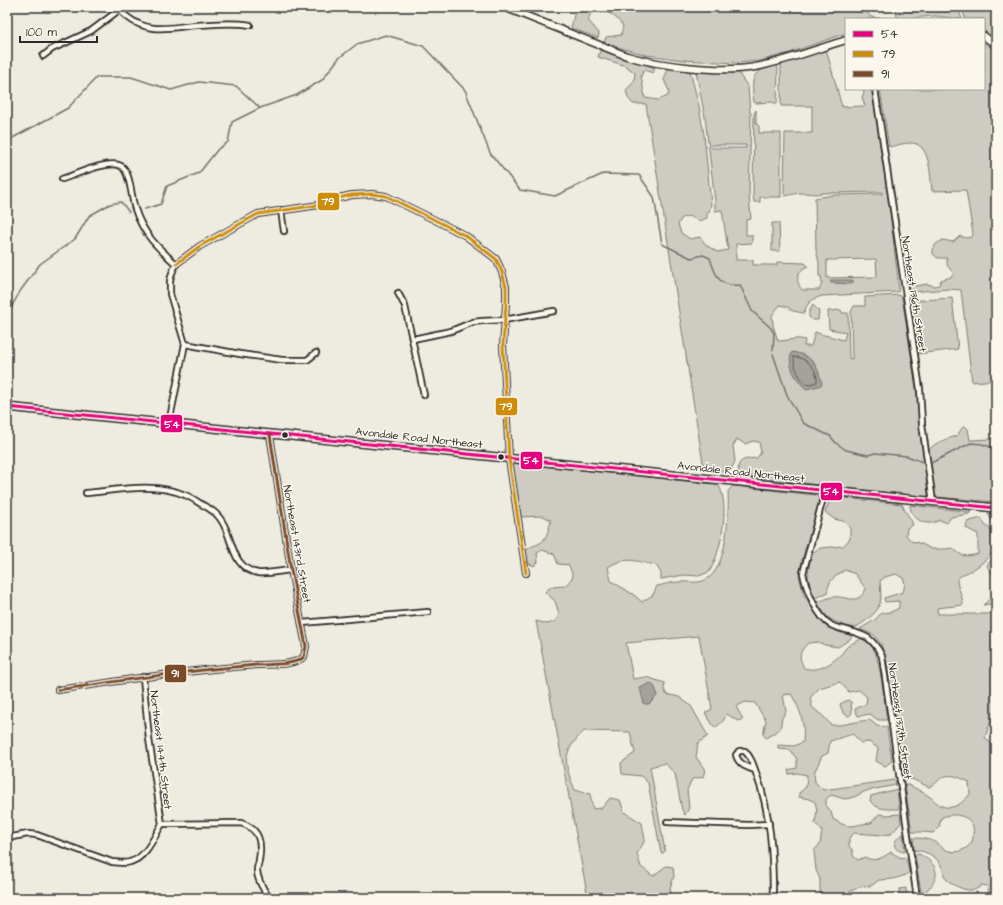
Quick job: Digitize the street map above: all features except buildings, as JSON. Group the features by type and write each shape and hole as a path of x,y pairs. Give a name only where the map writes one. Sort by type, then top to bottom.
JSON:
{"main road":[{"name":"Avondale Road Northeast","path":"7,407 996,508"}],"street":[{"path":"506,7 627,56 648,62 710,69 755,67 845,40"},
{"path":"43,56 52,49 91,31 118,8 130,19 149,28 168,29 195,25 237,23 250,25"},
{"path":"985,37 996,45"},
{"name":"Northeast 136th Street","path":"875,90 920,389 922,424 933,502"},
{"path":"62,179 108,164 121,166 126,172 134,208 142,226 156,246 176,264"},
{"path":"170,423 185,344 170,294 170,281 176,264 200,246 258,214 319,205 334,199 352,195 372,194 386,196 466,236 496,259 502,272 506,293 503,344 509,459 526,573"},
{"path":"281,210 284,231"},
{"path":"398,293 406,306 424,395"},
{"path":"413,339 451,331 473,322 504,320 554,312"},
{"path":"185,344 282,360 307,360 316,353"},
{"name":"Northeast 143rd Street","path":"142,677 214,668 286,663 301,660 304,657 306,646 291,570 270,435"},
{"path":"86,493 153,487 186,495 214,511 222,520 227,528 235,555 242,564 250,570 258,573 291,570"},
{"name":"Northeast 137th Street","path":"826,491 803,573 805,583 816,607 831,625 861,634 871,639 882,656 917,898"},
{"path":"302,623 428,612"},
{"path":"58,690 142,677"},
{"name":"Northeast 144th Street","path":"142,677 149,739 162,824"},
{"path":"755,770 742,765 737,760 736,755 739,751 745,751 751,757 762,788 769,824 773,866 773,898"},
{"path":"667,822 749,825 769,824"},
{"path":"7,838 28,834 37,835 112,862 123,863 131,862 139,858 146,851 162,824 241,823 249,825 259,838 259,860 257,869 258,878 269,898"}],"shaded area":[{"path":"576,7 867,7 866,11 871,17 879,18 845,18 845,33 789,53 759,61 736,63 683,60 646,55 604,43 606,37 621,35 623,26 613,15 606,12 591,12 588,20 599,33 598,38 571,28"},
{"path":"895,7 956,7 962,18 935,16 914,18 897,17"},
{"path":"960,7 996,7 996,40 985,32 985,18 965,18 963,10"},
{"path":"985,43 996,52 996,380 972,382 961,290 949,289 910,292 907,290 905,281 910,280 916,286 927,284 935,286 939,285 941,280 951,277 954,274 947,265 947,258 938,258 933,254 933,249 936,244 943,240 953,242 960,236 966,238 971,237 973,234 966,190 932,191 930,169 926,154 922,148 917,144 910,143 889,147 880,90 985,90"},
{"path":"601,48 655,68 653,73 644,70 641,76 645,98 658,100 668,96 669,91 664,80 668,69 690,71 699,106 704,135 711,204 709,212 707,212 707,218 699,221 689,216 682,218 678,224 681,233 690,239 700,237 706,245 717,252 728,250 722,210 715,211 705,117 696,72 697,70 737,71 748,87 751,113 749,195 751,219 746,220 746,235 752,235 752,243 736,244 736,260 753,260 753,265 777,265 777,262 805,263 808,266 799,273 798,276 798,283 802,290 819,290 822,284 821,276 819,276 819,263 816,250 815,198 834,195 882,194 882,192 800,193 785,196 785,133 812,133 812,106 781,106 781,66 783,63 826,49 842,107 865,106 862,97 864,93 863,90 872,90 888,194 899,289 898,292 822,296 815,298 810,302 804,313 793,311 788,307 780,305 772,315 773,325 778,341 802,339 805,340 804,346 811,346 815,332 844,340 846,332 829,329 828,311 841,310 842,313 848,313 849,358 852,359 851,312 854,306 865,306 865,297 899,295 902,297 917,394 927,476 928,495 926,497 741,476 738,469 740,463 745,460 757,458 761,452 759,442 753,441 745,444 737,439 733,446 735,461 730,472 704,469 646,104 633,104 628,98 626,90 634,82 635,73 626,66 598,57","holes":["711,145 746,145 746,148 712,148","876,259 877,277 827,278 827,260"]},
{"path":"777,65 777,104 772,102 754,102 753,81 755,76 768,67"},
{"path":"756,110 756,123 759,126 759,133 781,133 781,197 760,197 760,202 754,202 753,194 754,114"},
{"path":"772,223 779,223 780,251 772,251"},
{"path":"952,298 958,349 917,354 909,301"},
{"path":"813,305 819,311 818,320 812,320 809,317 809,312"},
{"path":"965,426 968,429 970,440 993,439 996,444 996,502 937,497 934,495 928,451 937,443 957,436"},
{"path":"516,463 713,484 719,486 724,505 723,529 717,554 709,572 699,576 684,575 661,579 661,573 656,565 626,560 608,567 611,581 634,595 642,602 653,595 657,586 675,582 702,581 713,574 723,553 726,540 728,491 733,486 815,495 819,497 819,502 802,560 799,576 804,595 822,622 827,627 852,636 849,640 838,647 825,645 818,642 808,643 801,652 800,657 804,668 814,669 824,667 832,662 848,646 862,638 869,642 874,649 877,658 882,680 887,720 878,720 870,714 858,716 855,709 866,704 867,697 859,690 849,692 840,682 819,688 810,698 812,707 831,725 841,725 870,720 877,726 887,727 892,761 885,766 876,761 878,748 869,742 861,743 853,734 830,741 828,753 822,756 814,773 815,782 823,790 895,780 896,785 866,791 854,797 845,799 831,795 826,799 826,805 831,812 833,819 848,826 871,823 879,814 900,814 901,823 891,834 882,835 854,833 849,838 849,846 853,851 853,856 858,860 865,857 875,860 891,852 899,857 906,858 909,872 906,875 893,879 879,880 871,886 859,887 849,892 847,898 820,898 820,879 816,870 814,851 820,844 822,831 815,823 817,810 815,802 799,797 799,793 806,787 807,775 797,773 789,774 788,770 797,768 797,759 790,750 778,749 778,745 794,746 803,742 802,717 797,706 791,694 783,695 786,711 782,718 780,729 766,738 763,734 766,721 755,703 745,702 736,707 743,719 738,721 727,714 723,721 715,728 705,713 712,709 699,636 626,643 633,679 646,677 665,683 664,689 666,694 679,697 691,706 708,736 698,743 696,757 705,770 703,777 692,779 687,790 689,808 685,815 682,810 675,774 665,763 650,767 665,851 663,853 661,853 648,783 641,776 622,774 621,763 635,753 630,732 584,731 568,752 567,758 568,772 575,790 590,794 593,809 602,808 610,798 620,800 624,812 642,823 645,840 637,854 641,867 653,876 666,866 673,867 674,876 670,888 672,898 588,898 536,621 548,624 556,621 559,614 555,601 545,592 551,587 565,586 573,577 569,565 558,564 554,554 542,550 537,553 538,562 534,566 528,563 526,551 544,539 551,520 543,516 521,517 513,466"},
{"path":"834,497 902,504 913,525 907,528 906,535 911,541 922,544 931,549 953,548 964,556 978,554 978,534 966,528 967,522 981,518 985,525 991,530 994,547 987,559 957,579 963,605 937,608 938,614 988,614 996,609 996,715 990,723 985,737 996,749 996,898 989,898 990,896 987,886 982,885 979,888 968,890 954,885 946,879 941,865 935,858 928,853 914,850 913,838 938,843 947,851 955,852 962,850 972,842 973,828 968,819 957,815 952,815 941,818 939,827 933,833 912,832 905,785 922,792 942,806 951,807 959,804 970,794 969,782 956,776 946,776 929,787 912,779 904,778 887,663 881,644 874,635 860,629 876,619 881,613 891,612 899,608 899,601 885,602 884,598 903,592 905,584 903,578 896,574 885,577 880,581 881,597 878,607 872,616 855,628 837,623 825,613 817,602 832,597 851,599 859,598 866,589 855,574 845,570 831,581 827,593 815,598 812,592 808,575 813,552 821,548 843,546 850,539 850,528 843,521 834,519 825,512 830,500"},
{"path":"910,505 971,512 969,514 951,517 947,523 940,520 932,523 926,523 916,518 910,509"},
{"path":"988,513 996,514 996,535 995,528"},
{"path":"996,553 996,577 989,570 987,565"},
{"path":"996,593 996,603 983,605 993,596"},
{"path":"848,700 851,702 852,713 849,716 843,713 840,704"},
{"path":"897,789 899,809 879,807 870,801 871,796"},
{"path":"903,834 905,852 897,850 895,847 895,842 899,836"},
{"path":"919,854 930,861 936,870 935,880 926,891 926,898 922,898 915,855"},
{"path":"906,888 907,898 897,898 900,889"}],"water":[{"path":"853,280 853,283 831,283 830,281"},
{"path":"792,352 799,353 809,358 813,362 816,366 822,384 806,389 803,386 791,367 790,362"},
{"path":"650,683 655,687 657,696 649,704 644,704 640,688"}],"waterway":[{"path":"7,141 68,108 97,77 131,77 171,90 199,82 236,86 260,108 297,95 322,80 339,58 357,44 386,35 423,46 465,90 490,153 520,190 555,196 603,174 639,175 654,197 662,244 691,258 703,255 710,258 714,271 719,279 727,284 740,285 752,311 771,328 774,333 773,350"},
{"path":"145,209 161,204 167,186 199,173 218,149 228,142 232,122 260,108"},
{"path":"7,319 21,290 40,264 75,239 89,216 110,204 121,202 129,212"},
{"path":"7,343 10,351 7,356"},
{"path":"773,354 787,395 803,423 830,436 836,443 846,450 868,455 875,453 907,456 923,462 931,463 971,443 982,444 996,450"}],"transit line":[{"name":"79","path":"176,264 200,246 258,214 319,205 334,199 352,195 372,194 386,196 466,236 496,259 502,272 506,287 503,345 509,459 526,573"},
{"name":"54","path":"7,407 996,508"},
{"name":"91","path":"58,690 182,672 288,663 304,657 306,646 291,570 270,435"}]}
